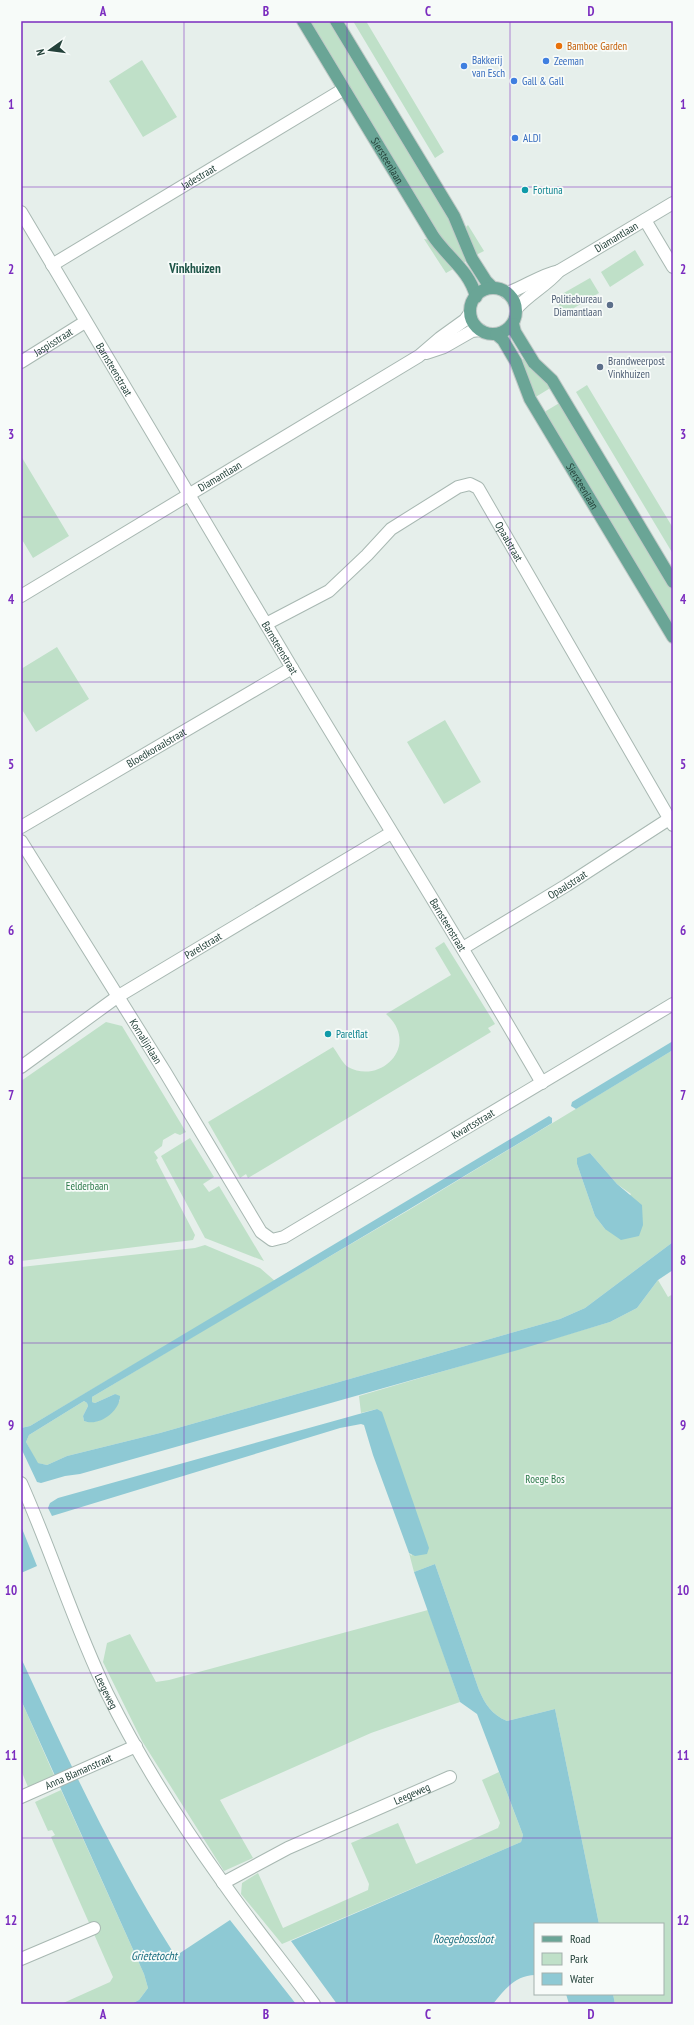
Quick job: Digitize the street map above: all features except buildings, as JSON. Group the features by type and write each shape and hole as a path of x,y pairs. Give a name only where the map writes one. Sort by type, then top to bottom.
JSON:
{"main road":[{"name":"Siersteenlaan","path":"303,21 433,236 460,266 474,288 476,297"},
{"path":"336,21 454,216 472,259 486,281 493,288 507,293 514,300 516,309 513,324 515,332 534,363 552,380 673,582"},
{"path":"493,288 484,290 471,304 470,313 473,323 480,330 488,334 496,334 506,331 513,324"},
{"name":"Siersteenlaan","path":"496,334 503,340 516,362 530,398 673,637"}],"street":[{"name":"Jadestraat","path":"52,265 344,89"},
{"name":"Diamantlaan","path":"507,293 516,290 545,274 559,271 673,203"},
{"name":"Barnsteenstraat","path":"21,212 85,322 292,668 463,948 542,1083"},
{"path":"645,220 673,267"},
{"name":"Diamantlaan","path":"516,309 523,301 549,283 559,271"},
{"name":"Diamantlaan","path":"21,596 419,356 440,338 465,320 470,313"},
{"name":"Jaspisstraat","path":"21,362 85,322"},
{"name":"Diamantlaan","path":"419,356 444,347 472,331 480,330"},
{"name":"Opaalstraat","path":"266,624 329,591 367,555 391,528 458,487 470,484 478,488 596,689 671,822 463,948"},
{"name":"Bloedkoraalstraat","path":"21,827 292,668"},
{"name":"Parelstraat","path":"21,1067 117,997 392,833"},
{"name":"Kornalijnlaan","path":"21,841 261,1232 272,1240"},
{"name":"Kwartsstraat","path":"272,1240 284,1237 673,1004"},
{"name":"Leegeweg","path":"21,1483 83,1639 108,1693 136,1746 175,1814 223,1883 314,2004"},
{"name":"Anna Blamanstraat","path":"21,1797 136,1746"},
{"name":"Leegeweg","path":"223,1883 288,1848 450,1777"},
{"path":"21,1959 94,1928"}],"green space":[{"path":"309,21 332,21 453,223 466,261 463,263 442,242"},
{"path":"353,21 366,21 444,152 435,158"},
{"path":"142,60 177,117 143,137 109,81"},
{"path":"468,225 484,251 476,255 466,227"},
{"path":"424,239 431,240 455,268 446,273"},
{"path":"635,250 644,265 610,287 601,272"},
{"path":"590,278 599,293 564,314 555,298"},
{"path":"525,358 552,387 534,398 522,360"},
{"path":"587,385 673,528 673,554 576,392"},
{"path":"561,402 673,589 673,628 545,416 546,411"},
{"path":"21,456 69,536 33,558 21,538"},
{"path":"57,647 89,699 36,732 21,708 21,669"},
{"path":"445,720 481,782 444,804 407,742"},
{"path":"444,942 495,1024 488,1028 491,1032 248,1178 246,1174 240,1178 208,1122 333,1047 348,1067 361,1071 373,1071 384,1066 392,1059 398,1049 399,1038 396,1026 386,1014 451,975 435,948"},
{"name":"Eelderbaan","path":"106,1022 122,1026 186,1132 180,1135 175,1133 163,1140 162,1146 154,1152 158,1158 156,1160 195,1235 193,1240 21,1261 21,1081"},
{"path":"673,1050 673,1242 585,1308 560,1319 160,1433 67,1456 47,1465 37,1463 26,1442 29,1435 84,1401 88,1406 83,1416 84,1421 90,1422 100,1420 113,1410 120,1400 115,1394 95,1403 92,1402 92,1397 409,1210","holes":["590,1153 617,1184 631,1194 605,1229 595,1216 577,1164"]},
{"path":"190,1138 214,1177 203,1184 209,1192 219,1186 264,1261 205,1238 161,1156"},
{"path":"205,1245 260,1268 275,1281 30,1426 21,1428 21,1267 195,1248"},
{"name":"Roege Bos","path":"658,1280 668,1297 673,1294 673,2004 615,2004 613,1995 664,1995 664,1923 599,1923 555,1709 507,1721 497,1716 484,1700 479,1690 435,1564 414,1572 409,1553 412,1556 377,1409 361,1413 359,1396 610,1322 637,1308"},
{"path":"428,1610 460,1702 371,1733 220,1800 253,1858 224,1871 142,1741 103,1662 107,1643 130,1634 156,1682 169,1680"},
{"path":"21,1700 54,1775 28,1787 21,1770"},
{"path":"499,1772 523,1835 521,1842 282,1944 241,1894 242,1883 258,1873 283,1928 368,1890 369,1884 351,1843 398,1823 416,1864 498,1828 500,1823 482,1780"},
{"path":"61,1790 144,1974 148,1988 139,2000 131,2004 61,2004 110,1982 113,1977 51,1837 55,1835 52,1830 48,1831 35,1802"}],"water":[{"path":"673,1041 673,1050 576,1109 571,1106 572,1102"},
{"path":"549,1116 552,1118 552,1123 380,1227 92,1397 92,1402 95,1403 115,1394 120,1396 116,1408 107,1417 96,1422 84,1421 83,1416 88,1406 84,1401 29,1435 26,1442 38,1463 47,1465 67,1456 160,1433 560,1319 585,1308 673,1242 673,1270 658,1280 637,1308 610,1322 518,1350 80,1474 65,1476 41,1483 37,1482 21,1448 21,1428 30,1426"},
{"path":"590,1153 617,1184 642,1205 643,1225 639,1236 621,1240 605,1229 595,1216 577,1164 577,1158"},
{"path":"377,1409 382,1412 429,1548 427,1554 415,1556 409,1553 373,1455 364,1425 361,1424 340,1428 52,1516 48,1508 50,1503 58,1498"},
{"path":"21,1526 37,1566 21,1573"},
{"name":"Roegebossloot","path":"435,1564 479,1690 484,1700 497,1716 507,1721 555,1709 599,1923 534,1923 534,1975 516,1980 493,2004 337,2004 291,1941 521,1842 523,1835 477,1714 460,1702 414,1572"},
{"name":"Grietetocht","path":"21,1658 92,1808 151,1917 173,1952 180,1953 230,1920 296,2004 131,2004 139,2000 148,1988 144,1974 21,1700"},
{"path":"566,1995 613,1995 615,2004 569,2004"}],"place":[{"name":"Bamboe Garden","path":"559,46"},
{"name":"Zeeman","path":"546,61"},
{"name":"Bakkerij van Esch","path":"464,66"},
{"name":"Gall & Gall","path":"514,81"},
{"name":"ALDI","path":"515,138"},
{"name":"Fortuna","path":"525,190"},
{"name":"Politiebureau Diamantlaan","path":"610,305"},
{"name":"Brandweerpost Vinkhuizen","path":"600,367"},
{"name":"Parelflat","path":"328,1034"}],"district":[{"name":"Vinkhuizen","path":"195,268"}]}
